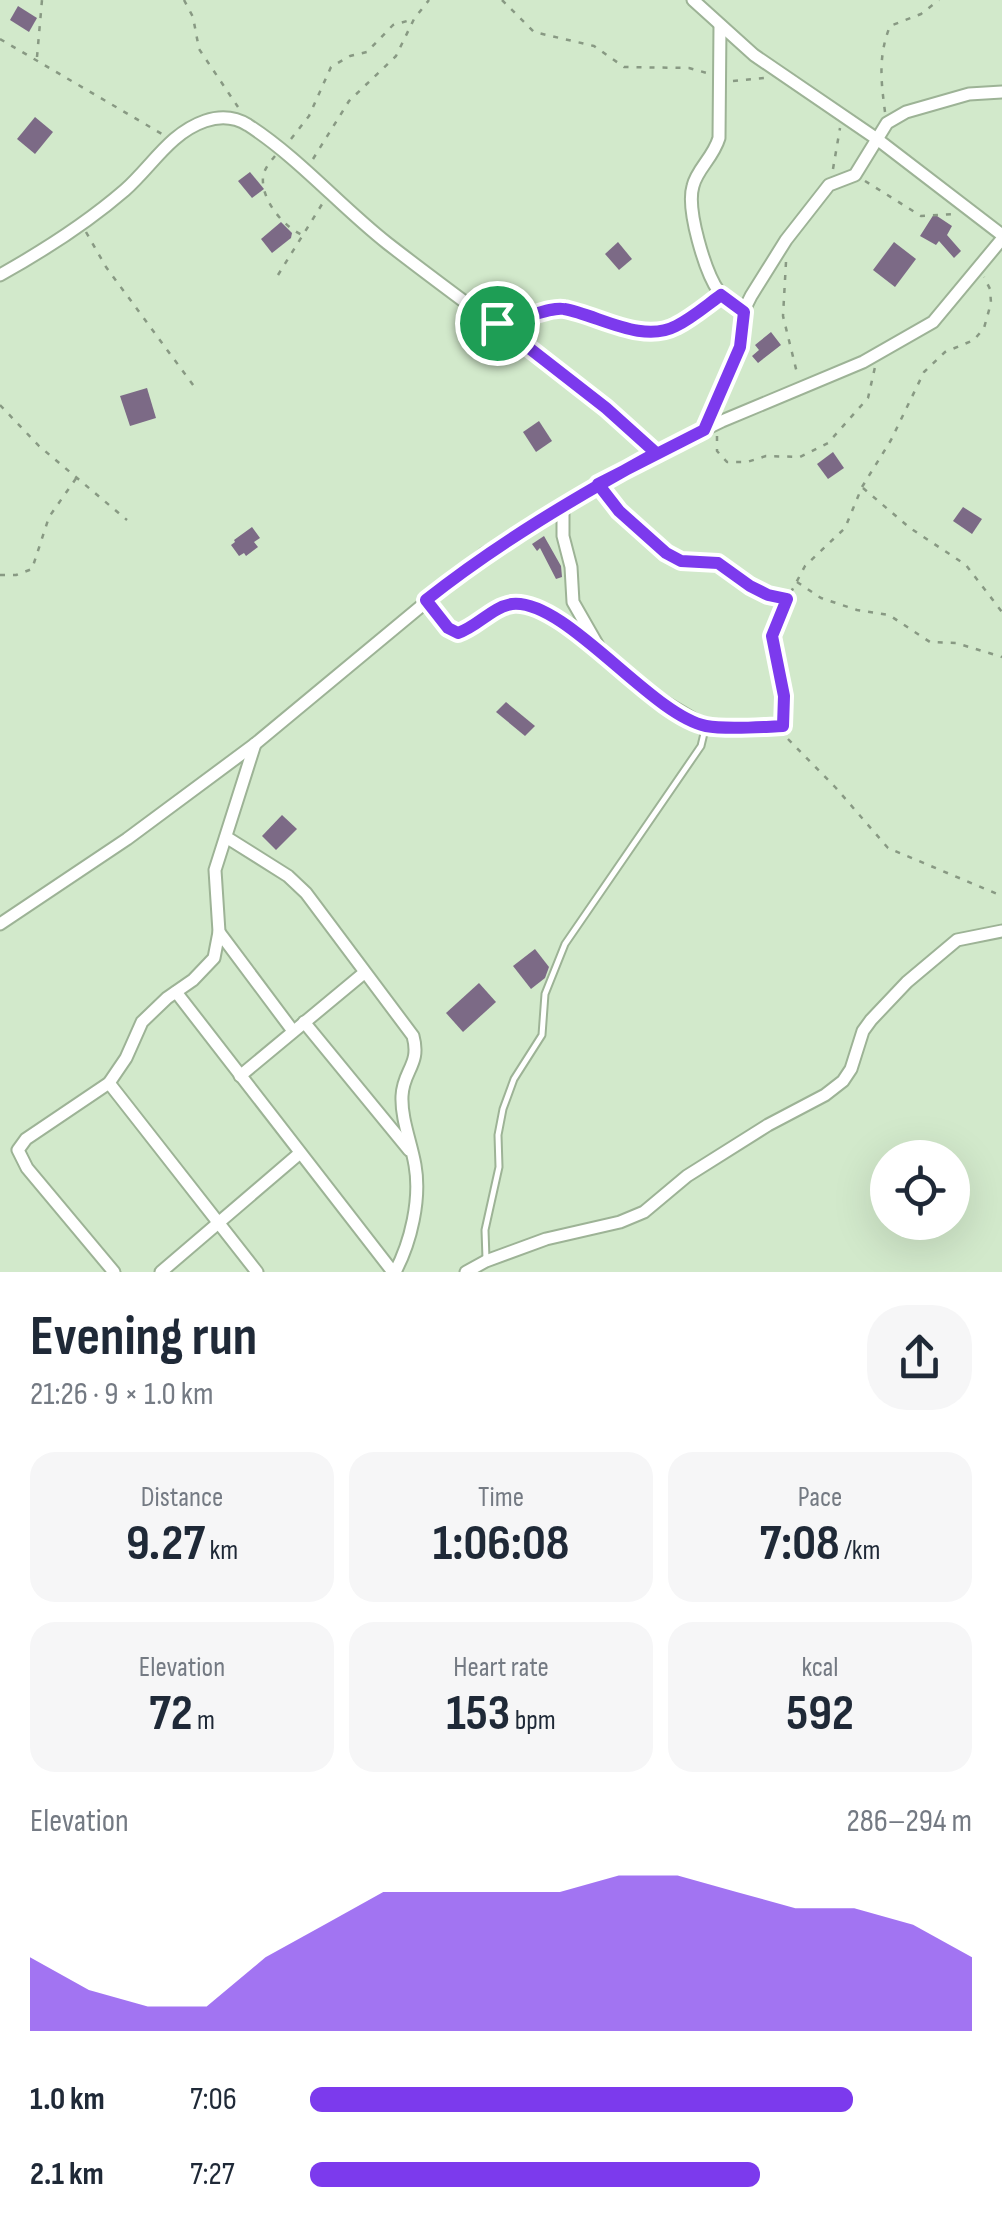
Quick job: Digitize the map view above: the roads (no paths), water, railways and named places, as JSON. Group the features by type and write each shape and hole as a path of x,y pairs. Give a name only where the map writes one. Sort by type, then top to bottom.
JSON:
{"street":[{"path":"0,924 127,840 254,744 484,554 656,453 722,420 878,354 933,322 1002,237 877,139 782,76 693,0"},
{"path":"720,25 719,138 714,156 692,187 691,204 706,261 721,295 744,312"},
{"path":"704,430 740,347 744,312 786,240 829,185 856,175 887,123 906,112 969,94 1002,92"},
{"path":"0,275 125,190 172,140 205,121 235,119 280,150 384,240 606,408 656,453"},
{"path":"563,507 571,594 601,651"},
{"path":"426,600 453,632 464,632 515,604 535,608 601,651 651,694 705,726 783,726"},
{"path":"114,1272 27,1168 18,1150 26,1139 109,1083 126,1058 142,1022 194,980 214,958 219,932 215,870 254,744"},
{"path":"226,837 288,876 317,907 413,1036 417,1051 402,1086 402,1099 413,1154 416,1196 410,1229 394,1272"},
{"path":"466,1272 546,1240 620,1222 644,1212 687,1176 842,1080 851,1069 871,1020 932,958 957,940 1002,931"},
{"path":"219,932 292,1031"},
{"path":"240,1076 364,973"},
{"path":"176,992 394,1272"},
{"path":"304,1022 413,1154"},
{"path":"109,1083 257,1272"},
{"path":"160,1272 300,1153"}],"lane":[{"path":"486,1261 485,1230 499,1167 498,1135 503,1109 514,1079 542,1035 546,994 565,944 701,746 705,726"}]}
